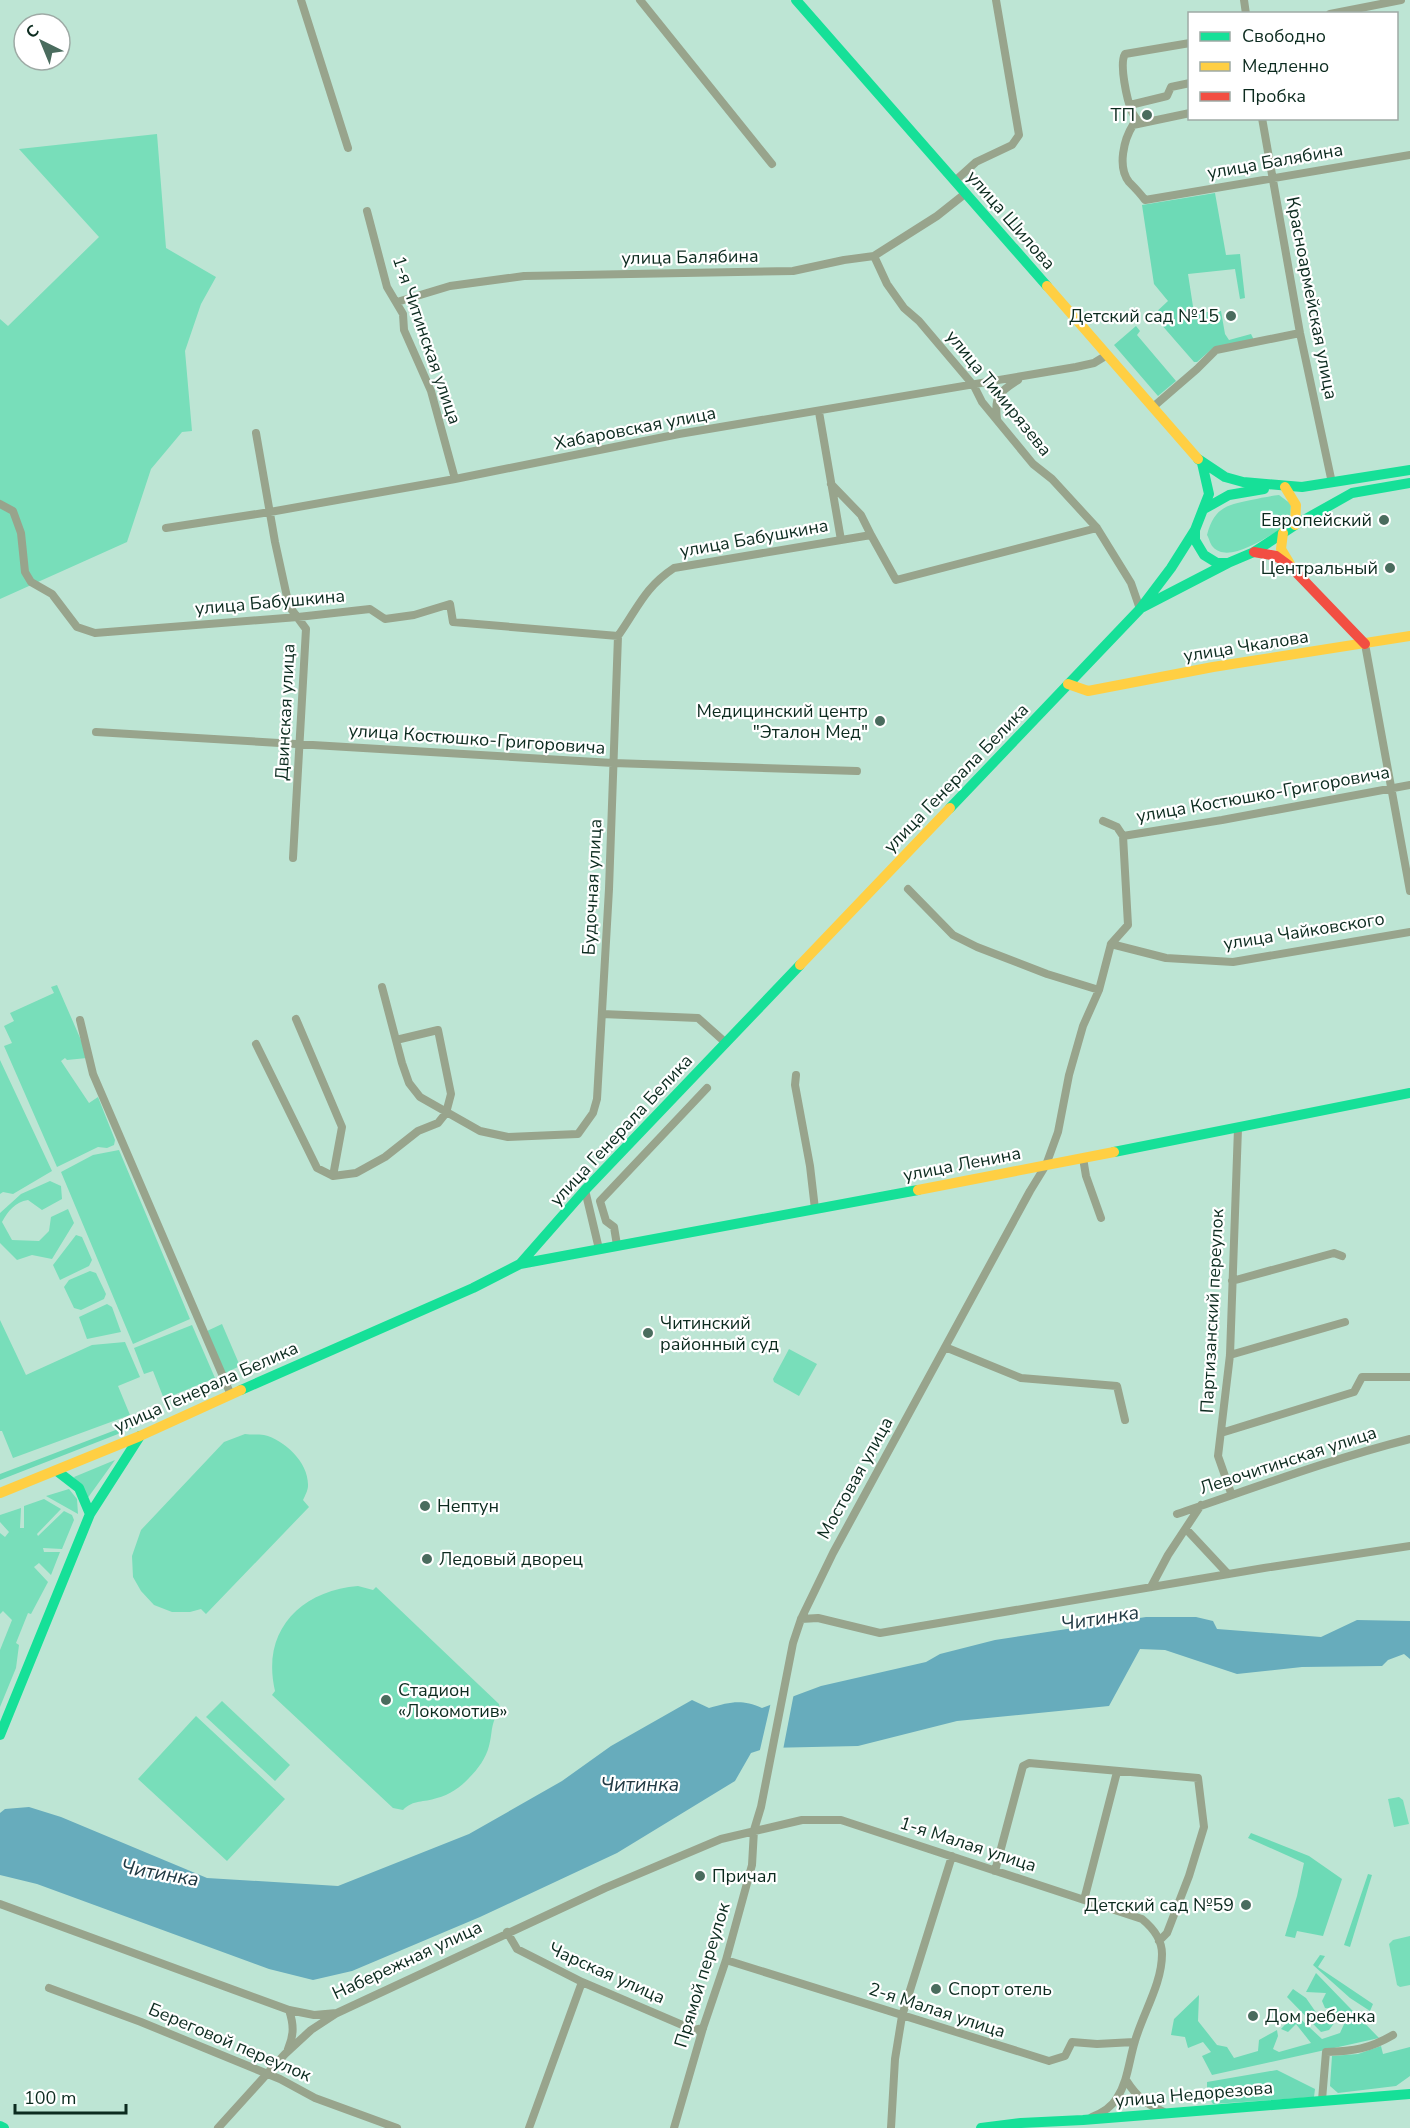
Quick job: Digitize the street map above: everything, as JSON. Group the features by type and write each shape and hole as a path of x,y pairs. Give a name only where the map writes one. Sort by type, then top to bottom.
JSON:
{"main road":[{"name":"улица Шилова","path":"796,0 1202,463"},
{"path":"1202,463 1225,477 1243,482 1302,488 1410,470"},
{"path":"1140,609 1171,568 1195,530 1204,509 1209,494 1202,463"},
{"path":"1140,609 1254,552 1294,525 1352,493 1410,483"},
{"path":"1204,509 1229,495 1285,487"},
{"path":"1285,487 1296,505 1294,525"},
{"path":"1195,530 1196,540 1204,555 1217,563 1228,563"},
{"path":"1283,533 1281,549 1291,567"},
{"path":"1254,552 1276,556 1291,567 1365,644"},
{"name":"улица Генерала Белика","path":"0,1493 140,1436 319,1354 473,1288 520,1264 585,1190 1140,609"},
{"name":"улица Чкалова","path":"1068,684 1088,691 1213,667 1410,636"},
{"name":"улица Ленина","path":"520,1264 1083,1158 1410,1093"},
{"path":"0,1735 90,1514 140,1436"},
{"path":"57,1471 77,1484 83,1492 90,1514"},
{"name":"улица Недорезова","path":"981,2128 1021,2123 1410,2094"}],"street":[{"path":"301,0 348,148"},
{"path":"640,0 772,164"},
{"path":"955,181 976,162 1012,144 1018,135 996,0"},
{"path":"1340,12 1401,0"},
{"path":"1188,43 1125,54 1122,60 1130,105 1133,114 1141,123 1188,112"},
{"path":"1130,105 1167,96 1170,87 1188,84"},
{"name":"Красноармейская улица","path":"1262,120 1300,333 1332,483"},
{"name":"улица Балябина","path":"1141,123 1132,125 1130,129 1124,148 1123,166 1129,182 1136,187 1145,200 1410,155"},
{"name":"улица Балябина","path":"397,302 450,286 524,276 793,271 874,256 937,216 966,193"},
{"name":"1-я Читинская улица","path":"367,210 387,287 403,314 404,330 431,391 455,479"},
{"name":"улица Тимирязева","path":"874,256 887,284 904,309 919,321 974,386 982,402 1033,464 1052,478 1097,528 1131,583 1140,609"},
{"path":"1153,407 1216,350 1300,333"},
{"name":"Хабаровская улица","path":"166,528 455,479 679,434 1023,377 1094,363 1107,355"},
{"path":"997,420 996,401 999,394 1023,377"},
{"path":"819,412 841,540"},
{"name":"Двинская улица","path":"256,433 289,606 306,629 293,858"},
{"path":"831,483 861,515 896,580 1097,528"},
{"name":"улица Бабушкина","path":"0,504 13,511 21,533 25,572 31,582 52,594 77,627 95,633 370,609 385,619 414,615 450,604 453,622 618,636 647,590 674,568 871,535"},
{"name":"Будочная улица","path":"446,1113 480,1131 508,1137 578,1134 593,1113 597,1099 609,889 618,636"},
{"path":"1365,644 1410,891"},
{"name":"улица Костюшко-Григоровича","path":"96,732 614,764 857,771"},
{"name":"улица Костюшко-Григоровича","path":"1123,836 1410,785"},
{"path":"1103,821 1117,827 1123,836 1128,925 1110,944"},
{"path":"908,889 953,935 977,947 1047,974 1099,990"},
{"name":"улица Чайковского","path":"1110,944 1166,958 1233,962 1410,932"},
{"name":"Мостовая улица","path":"754,1830 764,1795 794,1643 801,1619 839,1543 1046,1165 1058,1132 1069,1075 1083,1026 1099,990 1110,944"},
{"path":"382,987 409,1083 420,1097 446,1113"},
{"path":"602,1014 698,1018 726,1043"},
{"path":"296,1019 342,1126 333,1176"},
{"path":"80,1020 93,1074 231,1395"},
{"path":"256,1044 317,1168 333,1176 356,1173 385,1157 418,1131 438,1123 446,1113 451,1094 438,1030 396,1040"},
{"path":"796,1075 795,1085 810,1166 815,1209"},
{"path":"617,1245 614,1227 606,1221 600,1201 707,1088"},
{"name":"Партизанский переулок","path":"1231,1493 1218,1456 1230,1355 1238,1128"},
{"path":"1083,1158 1086,1176 1101,1218"},
{"path":"585,1190 598,1249"},
{"path":"1232,1281 1334,1253 1342,1256"},
{"path":"1230,1355 1345,1322"},
{"path":"945,1347 1021,1378 1118,1386 1125,1420"},
{"path":"1221,1432 1354,1392 1362,1377 1410,1377"},
{"name":"Левочитинская улица","path":"1177,1514 1231,1493 1410,1439"},
{"path":"1151,1587 1168,1555 1201,1505"},
{"path":"1186,1528 1228,1574"},
{"path":"801,1619 818,1618 880,1634 1228,1574 1410,1546"},
{"path":"995,1871 1023,1766 1049,1765 1198,1778 1204,1827 1189,1876 1167,1933 1159,1941 1162,1953 1160,1973 1134,2042 1126,2080 1116,2100 1104,2112 1083,2120"},
{"path":"1084,1900 1117,1772"},
{"name":"1-я Малая улица","path":"754,1830 802,1820 841,1820 1142,1919 1150,1925 1159,1941"},
{"name":"Набережная улица","path":"0,1904 289,2010 314,2014 337,2013 507,1932 663,1862 721,1839 754,1830"},
{"name":"Прямой переулок","path":"674,2128 703,2028 726,1960 753,1860 754,1830"},
{"path":"891,2128 895,2059 902,2016 952,1856"},
{"name":"Чарская улица","path":"507,1932 517,1949 582,1982 694,2030 703,2028"},
{"name":"2-я Малая улица","path":"726,1960 1048,2061 1065,2055 1072,2042 1097,2044 1134,2042"},
{"path":"530,2128 582,1982"},
{"name":"Береговой переулок","path":"49,1988 141,2022 297,2087 315,2098 397,2128"},
{"path":"285,2054 293,2038 293,2022 289,2010"},
{"path":"218,2128 285,2054 311,2030 337,2013"},
{"path":"1322,2100 1326,2052 1358,2051 1375,2046 1394,2035"},
{"path":"1126,2080 1135,2094 1146,2103 1167,2113"}],"green space":[{"path":"157,134 166,248 216,277 201,304 185,351 192,431 182,432 151,469 127,542 0,599 0,319 8,326 99,237 19,149"},
{"path":"1215,193 1226,255 1240,254 1245,298 1240,299 1235,269 1188,274 1194,313 1221,311 1225,334 1229,340 1251,334 1254,340 1213,348 1194,362 1153,315 1168,301 1154,284 1142,205"},
{"path":"1136,326 1140,331 1137,335 1176,381 1158,396 1114,345"},
{"path":"1279,495 1291,504 1290,520 1286,526 1239,551 1220,552 1212,546 1207,535 1213,519 1222,509 1242,502"},
{"path":"57,985 87,1058 67,1060 65,1058 61,1061 89,1103 98,1097 115,1140 114,1145 107,1148 98,1147 57,1167 4,1046 12,1043 4,1026 14,1021 10,1013 54,993 51,987"},
{"path":"0,1060 52,1171 13,1194 3,1192 0,1194"},
{"path":"119,1150 190,1319 133,1344 61,1172 93,1155"},
{"path":"50,1181 61,1186 62,1199 42,1210 28,1200 16,1205 2,1222 12,1240 39,1241 49,1231 51,1217 68,1209 74,1223 52,1259 32,1255 17,1260 0,1243 0,1213 21,1194"},
{"path":"76,1235 82,1237 92,1260 89,1266 60,1280 53,1265"},
{"path":"90,1271 96,1273 106,1294 104,1299 81,1310 74,1308 64,1287 69,1280"},
{"path":"107,1304 112,1307 121,1332 87,1339 79,1317"},
{"path":"0,1320 26,1375 92,1345 125,1342 140,1377 118,1386 130,1415 13,1458 2,1431 0,1431"},
{"path":"222,1324 240,1366 225,1373 207,1331"},
{"path":"192,1325 215,1378 164,1399 153,1371 144,1374 134,1348"},
{"path":"789,1349 817,1364 799,1396 774,1382 773,1379"},
{"path":"134,1423 136,1427 0,1480 0,1474"},
{"path":"245,1434 272,1438 294,1454 307,1477 308,1488 303,1500 309,1507 206,1614 201,1609 190,1612 172,1612 154,1605 141,1591 133,1577 132,1556 141,1530 224,1442"},
{"path":"115,1460 87,1499 74,1477"},
{"path":"69,1489 77,1499 78,1514 46,1496"},
{"path":"44,1499 61,1509 37,1534 38,1536 64,1511 72,1515 74,1520 62,1549 43,1548 44,1552 60,1552 51,1575 39,1563 34,1567 48,1582 31,1614 28,1613 16,1643 19,1645 16,1668 0,1707 0,1650 12,1620 3,1611 0,1614 0,1533 5,1537 9,1532 0,1522 0,1515 21,1508 20,1528 24,1528 24,1506"},
{"name":"Стадион «Локомотив»","path":"358,1586 373,1590 376,1587 499,1704 500,1711 493,1724 488,1750 472,1775 450,1793 415,1803 403,1810 393,1808 272,1695 275,1691 272,1669 274,1650 280,1633 290,1618 319,1596 337,1589"},
{"path":"222,1701 290,1765 275,1781 206,1717"},
{"path":"196,1716 285,1799 227,1861 138,1779"},
{"path":"1399,1797 1403,1800 1409,1824 1394,1827 1388,1799"},
{"path":"1251,1833 1309,1856 1342,1879 1323,1936 1297,1931 1295,1938 1285,1936 1304,1863 1248,1838"},
{"path":"1368,1874 1372,1875 1350,1947 1344,1945"},
{"path":"1410,1936 1410,1985 1400,1987 1397,1985 1389,1944 1393,1940"},
{"path":"1320,1955 1325,1956 1318,1967 1373,2004 1370,2011 1350,1998 1313,1965"},
{"path":"1316,1973 1379,2038 1212,2075 1202,2056 1211,2052 1203,2042 1188,2048 1185,2037 1171,2035 1174,2019 1199,1995 1198,2021 1217,2045 1227,2047 1234,2058 1258,2051 1259,2040 1277,2030 1278,2036 1273,2049 1279,2052 1311,2043 1296,2024 1288,2032 1281,2029 1295,2014 1322,2039 1340,2033 1346,2020 1338,2018 1329,2030 1321,2032 1287,1997 1293,1989 1306,1998 1322,2021 1328,2020 1333,2009 1325,2008 1322,2001 1326,1993 1306,1992"},
{"path":"1381,2046 1383,2054 1410,2047 1410,2076 1396,2086 1338,2093 1330,2086 1332,2056 1358,2054"},
{"path":"1277,2070 1315,2089 1314,2097 1213,2104 1207,2094 1207,2082"}],"water":[{"name":"Читинка","path":"1146,1617 1196,1617 1213,1621 1217,1629 1321,1637 1357,1620 1410,1621 1410,1659 1404,1654 1388,1660 1382,1666 1302,1667 1237,1674 1165,1650 1140,1649 1109,1706 957,1721 858,1746 766,1748 751,1753 735,1781 617,1853 480,1917 352,1971 313,1980 269,1969 37,1884 0,1875 0,1813 5,1809 29,1807 61,1817 207,1878 338,1886 469,1834 562,1781 611,1746 692,1700 709,1708 736,1702 762,1708 821,1686 926,1662 940,1654 995,1640"}],"pier":[{"path":"794,1693 783,1750 759,1754 771,1702"}],"traffic: fast":[{"path":"796,0 1047,286"},
{"path":"1198,459 1225,477 1243,482 1302,487 1410,470"},
{"path":"1202,463 1209,494 1195,530 1195,540 1204,555 1217,563 1228,563 1254,552 1295,525 1352,493 1410,483"},
{"path":"1204,509 1229,495 1264,489"},
{"path":"950,808 1140,609 1171,568 1195,530"},
{"path":"1143,607 1228,563"},
{"path":"241,1390 473,1288 520,1264 585,1190 800,965"},
{"path":"1114,1152 1410,1093"},
{"path":"520,1264 918,1190"},
{"path":"0,1735 90,1514 140,1436"},
{"path":"57,1471 79,1488 90,1514"},
{"path":"981,2128 1021,2123 1410,2094"},
{"path":"0,2126 4,2128"}],"traffic: slow":[{"path":"1047,286 1198,459"},
{"path":"1285,487 1296,505 1295,525"},
{"path":"1283,533 1281,549 1290,564"},
{"path":"1068,684 1088,691 1213,667 1410,636"},
{"path":"800,965 950,808"},
{"path":"918,1190 1114,1152"},
{"path":"0,1493 140,1436 241,1390"}],"traffic: jam":[{"path":"1254,552 1276,556 1291,567 1365,644"}],"place":[{"name":"ТП","path":"1147,115"},
{"name":"Детский сад №15","path":"1231,316"},
{"name":"Европейский","path":"1384,520"},
{"name":"Центральный","path":"1390,568"},
{"name":"Медицинский центр \"Эталон Мед\"","path":"880,721"},
{"name":"Читинский районный суд","path":"648,1333"},
{"name":"Нептун","path":"425,1506"},
{"name":"Ледовый дворец","path":"427,1559"},
{"name":"Стадион «Локомотив»","path":"386,1700"},
{"name":"Причал","path":"700,1876"},
{"name":"Детский сад №59","path":"1246,1905"},
{"name":"Спорт отель","path":"936,1989"},
{"name":"Дом ребенка","path":"1253,2016"}]}
